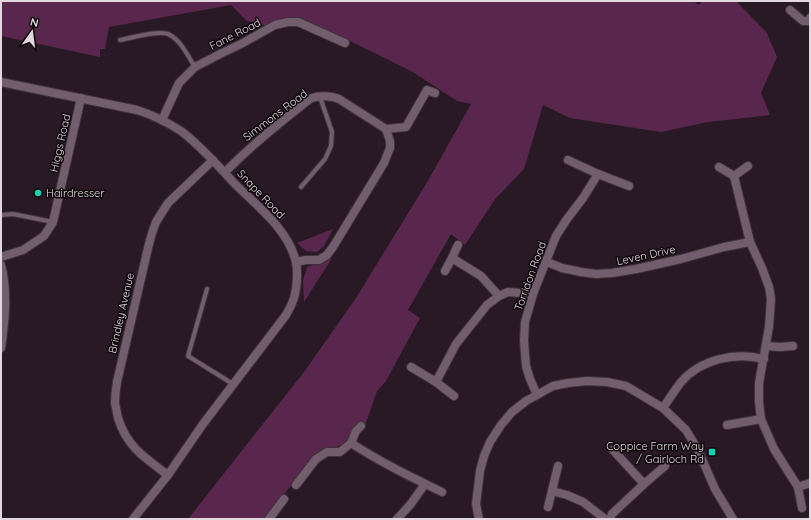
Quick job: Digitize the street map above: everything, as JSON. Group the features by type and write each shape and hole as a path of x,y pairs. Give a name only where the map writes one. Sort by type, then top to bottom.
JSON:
{"street":[{"path":"790,10 803,21 808,21 810,18"},
{"name":"Fane Road","path":"162,120 179,83 195,67 275,25 288,22 298,22 345,43"},
{"name":"Snape Road","path":"1,82 137,110 150,114 170,124 192,140 269,217 282,233 296,262 297,275 294,297 286,315 203,424 168,475 133,519"},
{"path":"296,262 319,260 327,255 384,163 390,148 390,141 386,129 406,126 427,90 435,93"},
{"name":"Simmons Road","path":"224,172 277,125 312,98 334,97 339,99 386,129"},
{"name":"Higgs Road","path":"1,257 23,250 44,236 53,222 81,98"},
{"name":"Brindley Avenue","path":"168,475 139,453 131,445 124,434 115,404 117,382 148,248 156,222 168,203 213,160"},
{"path":"568,160 629,186"},
{"path":"734,176 748,166"},
{"path":"719,167 734,176 750,242 769,287 771,299 758,402 761,419 774,449 798,487 802,508"},
{"name":"Torridon Road","path":"537,395 530,380 526,366 524,342 525,322 533,294 547,262 556,236 598,174"},
{"name":"Leven Drive","path":"547,262 562,268 581,272 596,274 612,273 681,259 724,247 750,242"},
{"path":"445,272 458,245"},
{"path":"452,258 481,276 499,296"},
{"path":"1,265 5,301 5,320 1,348"},
{"path":"436,382 456,344 487,305 499,296 508,292 533,294"},
{"path":"766,346 793,346"},
{"path":"663,408 682,381 693,371 707,363 727,357 753,356 764,359"},
{"path":"410,367 436,382 454,396"},
{"path":"479,519 476,504 478,482 484,456 490,442 501,425 512,412 526,401 553,386 587,381 607,382 626,386 663,408 686,430 698,450 715,489 733,519"},
{"path":"727,425 761,419"},
{"path":"296,485 316,459 327,452 340,452 351,443 356,431 362,426"},
{"path":"351,443 373,457 442,492"},
{"path":"614,450 644,484"},
{"path":"548,507 558,466"},
{"path":"610,519 612,514 665,466"},
{"path":"798,487 810,483"},
{"path":"397,519 410,505 425,484"},
{"path":"552,491 567,495 583,502 605,519"},
{"path":"269,519 284,499"}],"lane":[{"path":"120,40 159,33 169,34 178,41 195,67"},
{"path":"301,187 325,160 331,146 332,132 320,97"},
{"path":"1,215 13,214 53,222"},
{"path":"207,289 188,356 234,385"}],"shaded area":[{"path":"1,1 693,1 699,5 702,1 736,1 767,33 777,57 761,93 770,115 708,122 661,132 570,118 543,105 524,169 495,199 465,245 451,234 408,310 420,318 386,381 377,391 365,426 360,422 343,444 315,456 266,519 188,519 304,372 356,298 429,179 471,104 457,101 413,72 350,41 294,18 267,26 247,21 231,5 109,27 105,49 100,49 100,57 1,36"},
{"path":"333,229 324,246 317,252 306,251 297,243"},
{"path":"332,258 304,302 303,281 307,267"}],"place":[{"name":"Hairdresser","path":"38,193"},
{"name":"Coppice Farm Way / Gairloch Rd","path":"712,452"}]}
